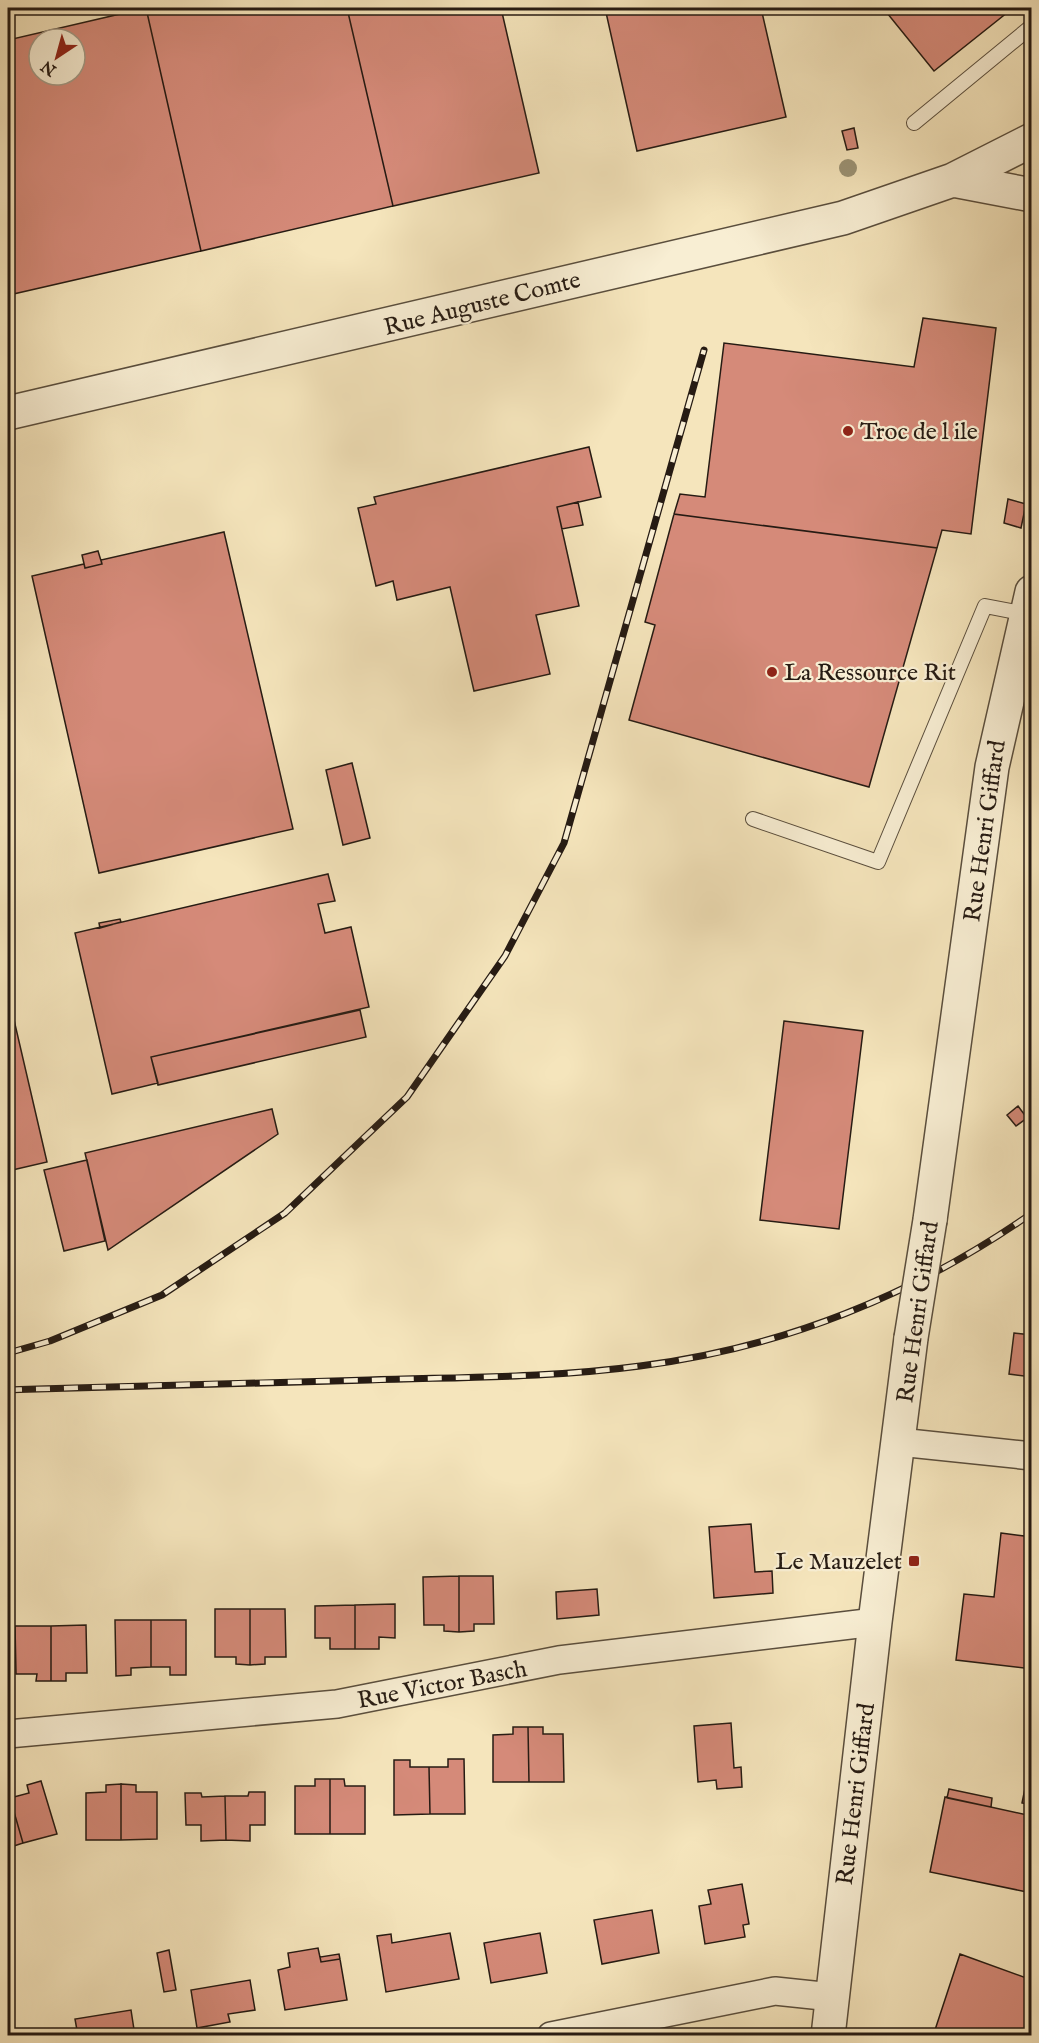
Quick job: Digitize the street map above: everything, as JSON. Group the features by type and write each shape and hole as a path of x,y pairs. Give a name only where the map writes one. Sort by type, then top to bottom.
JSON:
{"street":[{"name":"Rue Auguste Comte","path":"8,413 843,218 952,180 1032,141"},
{"path":"952,180 1032,195"},
{"name":"Rue Henri Giffard","path":"828,2036 874,1622 911,1338 930,1220 992,767 1026,624"},
{"path":"899,1442 1032,1456"},
{"name":"Rue Victor Basch","path":"8,1734 337,1704 560,1660 874,1622"},
{"path":"551,2036 775,1991 832,1997"}],"lane":[{"path":"914,123 1032,26"},
{"path":"753,819 878,862 985,606 1026,624"}],"building":[{"path":"146,8 201,251 9,295 8,40 27,36 27,87 87,87 87,27 64,27"},
{"path":"146,8 347,8 393,206 201,251"},
{"path":"347,8 501,8 539,173 393,206"},
{"path":"605,8 761,8 786,117 637,151"},
{"path":"883,8 1013,8 934,71"},
{"path":"854,128 858,148 847,150 842,131"},
{"name":"Troc de l ile","path":"923,318 996,328 971,534 942,530 937,548 674,514 680,494 705,497 724,343 914,367"},
{"path":"589,447 601,497 557,507 579,606 536,615 550,674 474,691 450,587 397,600 393,581 376,586 358,508 376,504 374,497"},
{"path":"1008,499 1026,504 1021,528 1004,523"},
{"path":"578,502 583,525 562,529 557,507"},
{"name":"La Ressource Rit","path":"674,514 937,548 869,787 629,720 655,625 645,622"},
{"path":"224,532 293,829 99,873 32,576 84,564 85,568 102,564 101,560"},
{"path":"98,551 102,564 85,568 82,555"},
{"path":"352,763 370,838 343,845 326,770"},
{"path":"328,874 335,901 318,904 325,933 351,927 369,1007 151,1057 158,1083 112,1094 75,933"},
{"path":"120,919 121,922 100,928 99,923"},
{"path":"8,994 47,1162 8,1171"},
{"path":"360,1010 366,1037 158,1085 151,1057"},
{"path":"784,1021 863,1031 839,1229 760,1220"},
{"path":"1018,1106 1027,1118 1016,1126 1007,1115"},
{"path":"272,1109 278,1134 108,1250 85,1153"},
{"path":"87,1160 105,1241 64,1251 44,1170"},
{"path":"1014,1333 1032,1335 1032,1377 1009,1374"},
{"path":"751,1524 755,1572 772,1571 773,1593 714,1598 709,1527"},
{"path":"1001,1533 1032,1537 1032,1669 956,1660 964,1594 994,1597"},
{"path":"459,1576 459,1632 444,1631 444,1625 424,1625 423,1577"},
{"path":"459,1576 493,1576 494,1624 474,1624 474,1631 459,1632"},
{"path":"597,1589 599,1615 557,1619 556,1592"},
{"path":"395,1604 395,1638 379,1637 379,1649 355,1649 355,1605"},
{"path":"355,1605 355,1649 330,1649 330,1638 315,1638 315,1606"},
{"path":"215,1609 250,1609 250,1665 236,1664 236,1657 215,1657"},
{"path":"250,1609 285,1609 286,1657 265,1657 265,1664 250,1665"},
{"path":"115,1620 151,1620 151,1667 131,1668 131,1675 116,1676"},
{"path":"151,1620 186,1620 186,1675 170,1675 170,1667 151,1667"},
{"path":"86,1625 87,1673 66,1673 66,1681 51,1681 51,1626"},
{"path":"15,1626 51,1626 51,1681 36,1681 37,1674 16,1674"},
{"path":"731,1723 734,1768 741,1767 742,1787 717,1789 716,1780 698,1782 694,1726"},
{"path":"513,1727 528,1727 529,1782 493,1782 493,1735 513,1734"},
{"path":"528,1727 543,1727 543,1734 563,1734 564,1782 529,1782"},
{"path":"448,1759 464,1759 465,1814 430,1814 429,1767 448,1767"},
{"path":"394,1760 410,1760 410,1767 429,1767 430,1814 394,1815"},
{"path":"1028,1774 1032,1775 1032,1805 1022,1803"},
{"path":"315,1779 330,1779 330,1834 295,1834 295,1786 315,1786"},
{"path":"330,1779 344,1779 345,1786 365,1786 365,1834 330,1834"},
{"path":"41,1781 57,1834 23,1843 10,1798 29,1793 27,1785"},
{"path":"121,1784 136,1785 136,1792 157,1792 157,1839 121,1840"},
{"path":"121,1784 121,1840 86,1840 86,1793 106,1792 106,1785"},
{"path":"949,1789 992,1798 991,1807 947,1798"},
{"path":"249,1792 265,1792 265,1825 250,1825 250,1841 226,1840 225,1796 248,1796"},
{"path":"185,1793 201,1793 202,1797 225,1796 226,1840 201,1841 201,1825 186,1825"},
{"path":"945,1797 1032,1816 1032,1893 930,1872"},
{"path":"8,1798 10,1798 23,1843 8,1848"},
{"path":"742,1884 749,1924 743,1925 745,1937 705,1944 699,1906 711,1904 708,1890"},
{"path":"652,1910 659,1953 602,1964 594,1920"},
{"path":"450,1933 459,1979 386,1992 377,1936 391,1934 392,1943"},
{"path":"540,1933 547,1973 491,1983 484,1943"},
{"path":"318,1948 321,1962 340,1959 347,2000 285,2010 278,1970 290,1967 288,1953"},
{"path":"169,1950 176,1990 164,1992 157,1953"},
{"path":"339,1954 340,1959 321,1962 320,1957"},
{"path":"960,1954 1032,1980 1032,2036 933,2036"},
{"path":"250,1980 255,2010 228,2014 230,2022 197,2028 191,1990"},
{"path":"131,2010 135,2036 78,2036 75,2019"}],"railway":[{"path":"8,1353 50,1341 162,1295 285,1213 407,1097 505,956 564,843 704,350"},
{"path":"8,1390 538,1375 606,1370 693,1358 745,1346 845,1314 941,1269 1032,1213"}],"place":[{"name":"Troc de l ile","path":"848,431"},
{"name":"La Ressource Rit","path":"772,672"},
{"name":"Le Mauzelet","path":"914,1561"}]}
